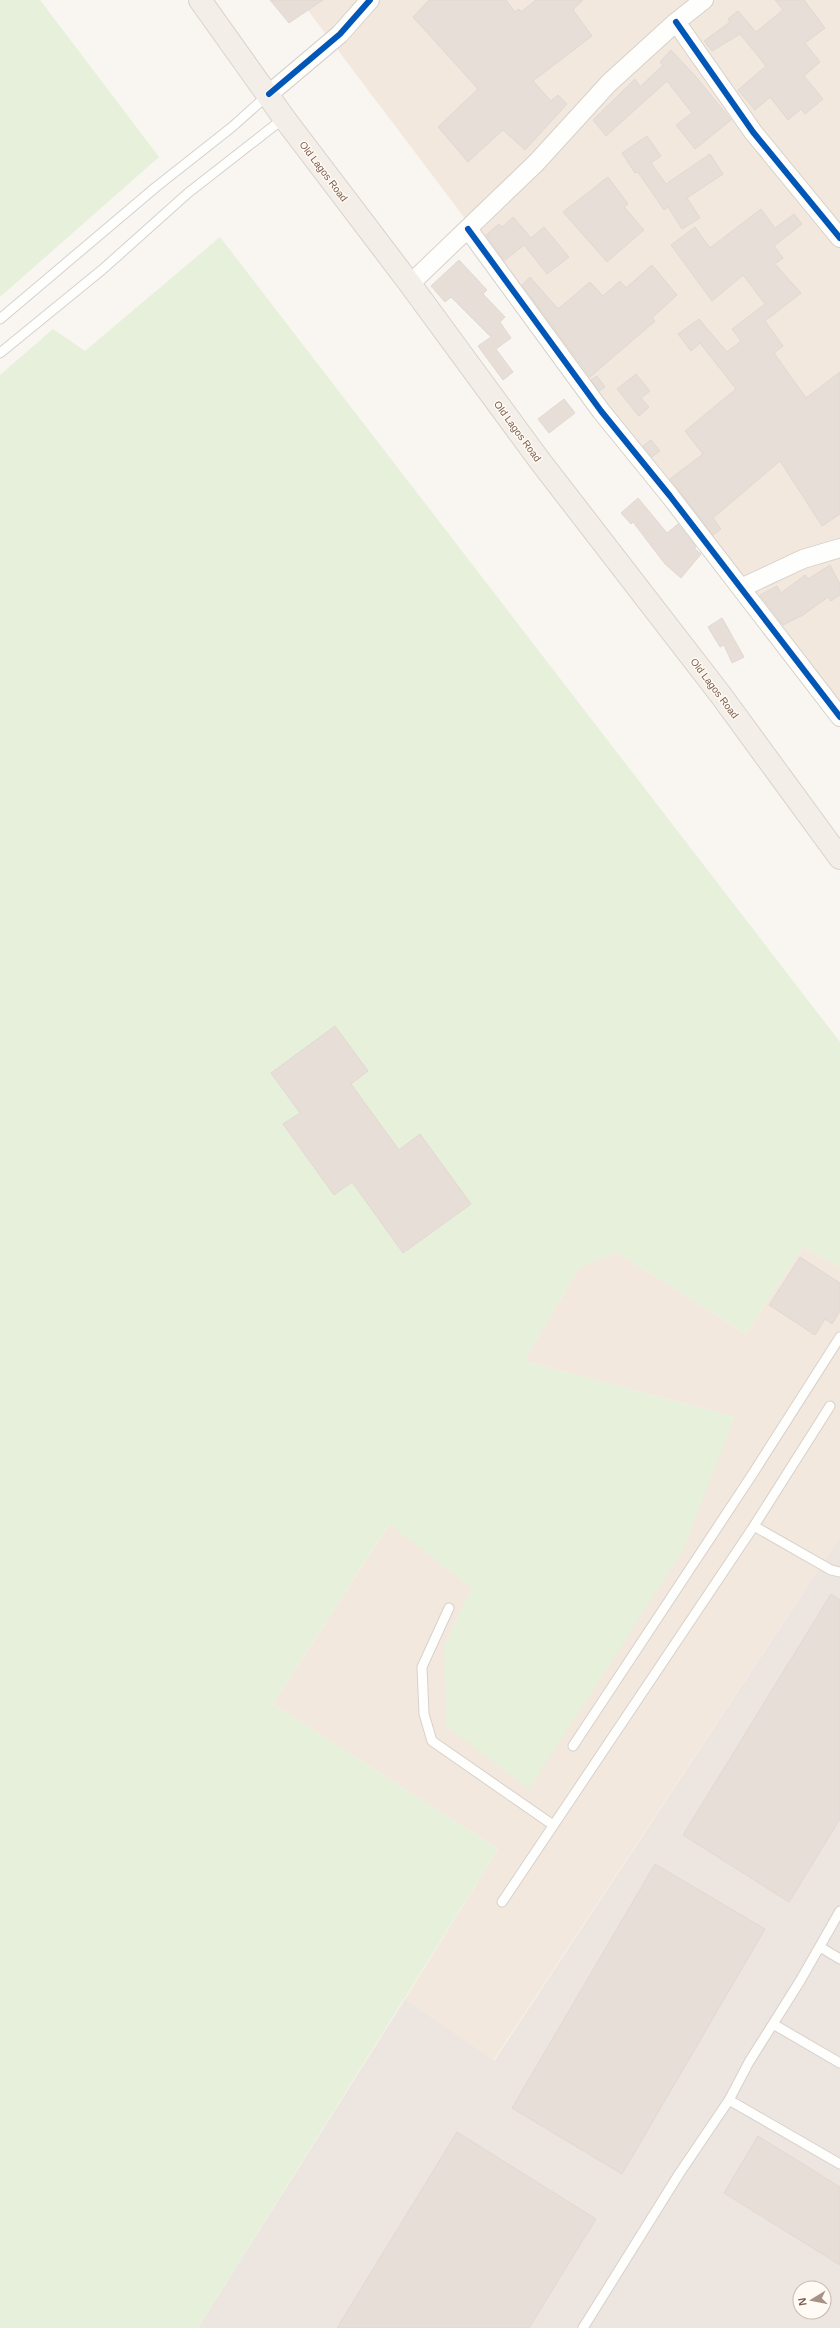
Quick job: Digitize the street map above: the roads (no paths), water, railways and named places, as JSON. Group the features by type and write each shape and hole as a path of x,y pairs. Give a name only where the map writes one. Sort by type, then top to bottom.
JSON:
{"main road":[{"name":"Old Lagos Road","path":"200,0 269,94 284,118 410,284 540,461 720,694 840,858"}],"street":[{"path":"269,94 340,34 370,0"},
{"path":"410,284 536,163 609,83 676,22 704,0"},
{"path":"676,22 753,132 840,238"},
{"path":"468,229 601,411 741,588 840,717"},
{"path":"741,588 803,559 840,548"}],"lane":[{"path":"0,319 156,187 232,127 269,94"},
{"path":"0,352 103,269 188,193 284,118"},
{"path":"573,1746 750,1478 840,1337"},
{"path":"502,1902 754,1526 830,1406"},
{"path":"754,1526 831,1570 840,1572"},
{"path":"449,1608 422,1667 424,1714 432,1741 553,1826"},
{"path":"583,2328 679,2174 729,2100 749,2062 820,1947 840,1911"},
{"path":"820,1947 840,1959"},
{"path":"773,2024 840,2063"},
{"path":"729,2100 840,2164"}]}
